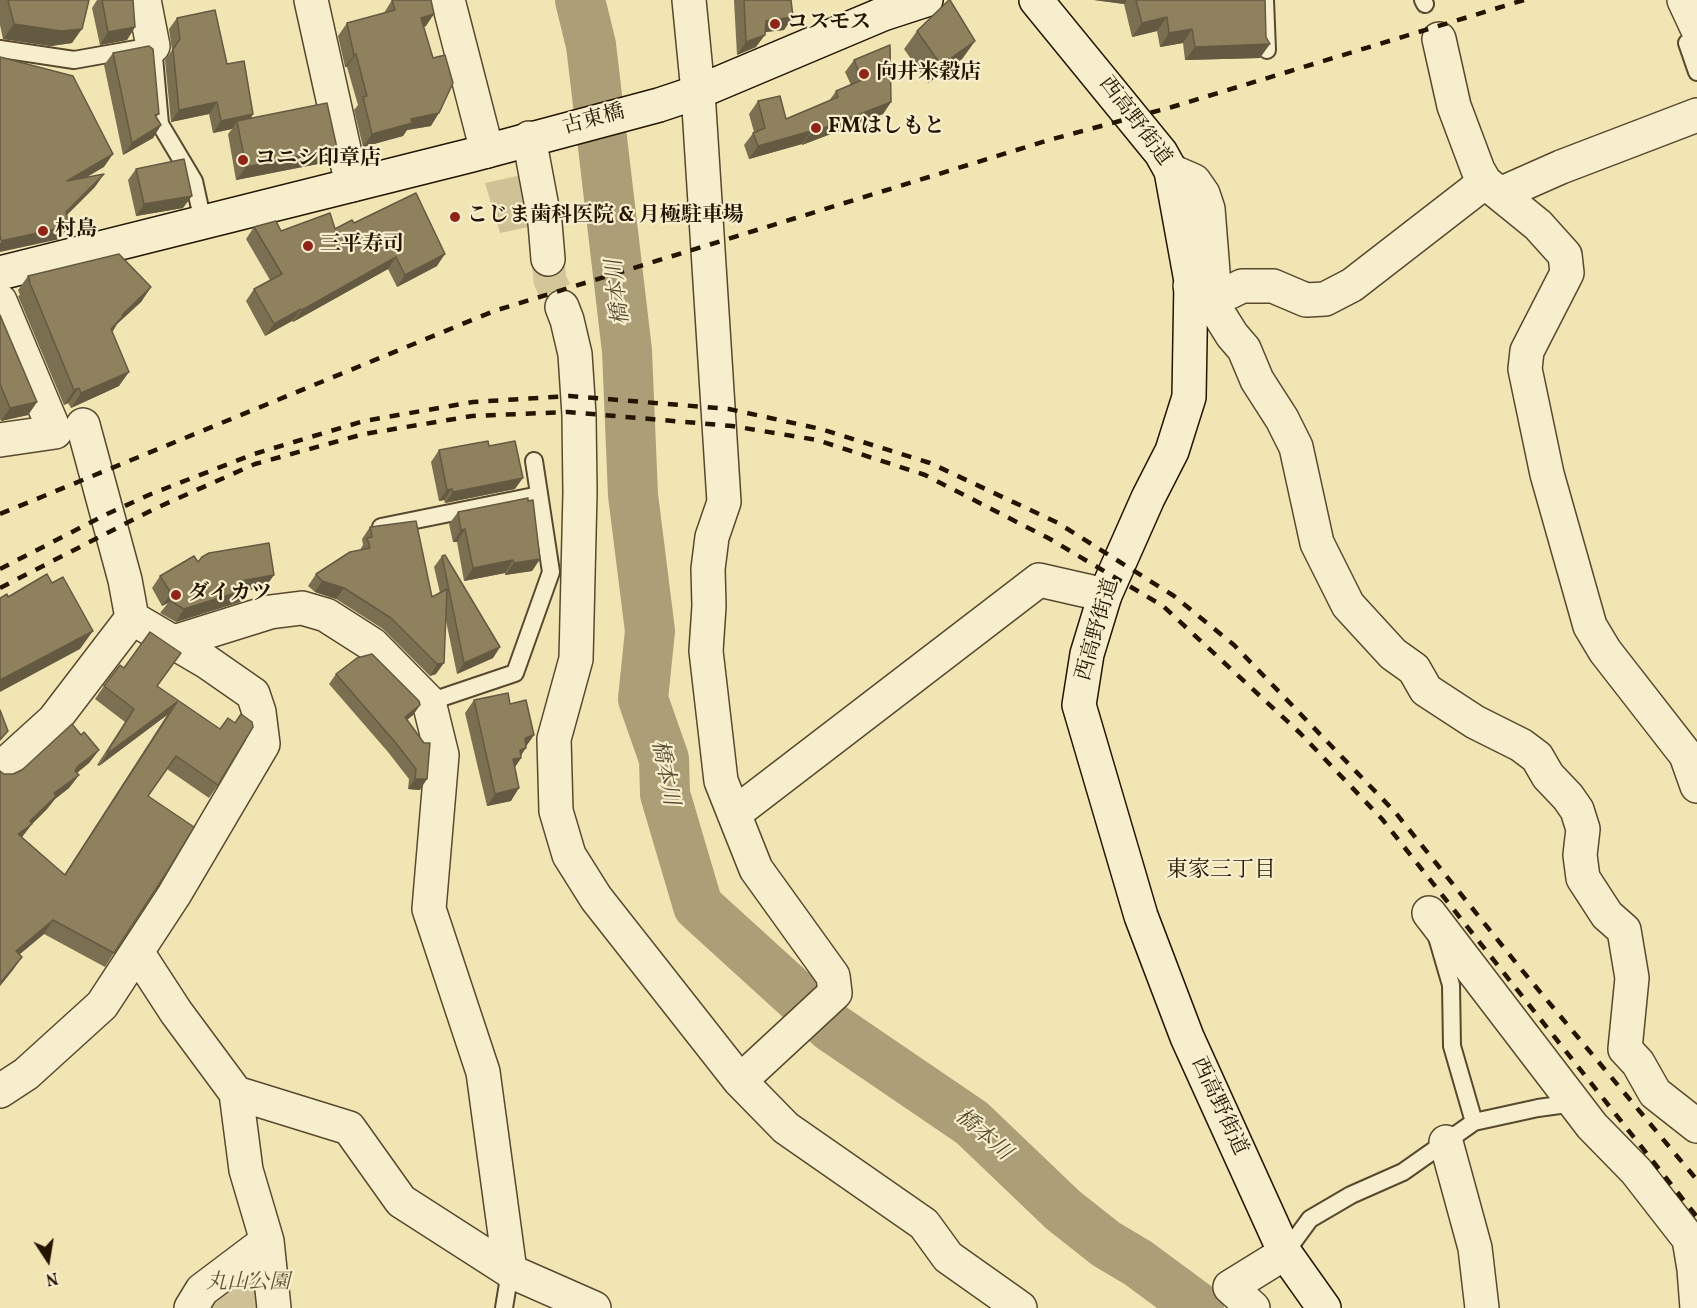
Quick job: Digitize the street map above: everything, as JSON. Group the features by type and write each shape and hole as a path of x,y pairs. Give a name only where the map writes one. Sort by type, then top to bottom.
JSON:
{"street":[{"path":"144,0 153,46"},
{"path":"310,0 352,185"},
{"path":"448,0 487,150"},
{"path":"689,0 698,92 724,502 712,537 709,559 706,651 722,781 756,869 833,976 835,993 740,1081"},
{"name":"古東橋","path":"0,273 352,185 658,105 698,92 883,14 926,0"},
{"name":"西高野街道","path":"1036,0 1161,153 1171,171 1191,280 1198,291 1189,397 1172,451 1148,498 1105,595 1087,654 1079,705 1141,916 1186,1037 1285,1253 1324,1308"},
{"path":"1684,0 1697,28"},
{"path":"1440,39 1454,106 1478,170 1493,188 1538,225 1565,255 1567,273 1527,351 1525,369 1547,474 1590,626 1605,651 1686,755 1697,786"},
{"path":"1198,291 1230,292 1242,286 1273,285 1306,300 1325,299 1352,285 1493,188 1534,178 1697,115"},
{"path":"529,138 545,223 548,259"},
{"path":"1198,291 1244,350 1257,380 1282,419 1296,447 1317,543 1348,605 1393,654 1414,669 1426,690 1475,722 1521,745 1537,758 1548,776 1577,810 1583,829 1580,855 1583,878 1607,915 1624,930 1629,954 1632,978 1625,1049 1638,1063 1655,1093 1697,1126"},
{"path":"0,301 55,432 0,440"},
{"path":"562,307 575,354 579,415 580,493 576,659 554,739 556,812 569,855 596,898 740,1081 786,1128 924,1224 948,1257 1020,1308"},
{"path":"0,1091 26,1074 102,1005 174,895 263,744 259,712 253,694 207,662 132,618 120,560 83,424"},
{"path":"735,814 1039,580 1105,595"},
{"path":"174,642 270,612 303,608 326,615 373,645 429,702 442,755 429,909 483,1072 510,1271"},
{"path":"0,770 54,720 132,618"},
{"path":"1429,913 1592,1126 1636,1171 1689,1239 1697,1308"},
{"path":"137,952 176,1012 236,1093 246,1170 267,1241 274,1308"},
{"path":"236,1093 349,1128 401,1200 510,1271 594,1308"},
{"path":"1446,1142 1475,1248 1482,1308"},
{"path":"165,1308 197,1299 267,1241"},
{"path":"1253,1308 1230,1287 1285,1253"}],"lane":[{"path":"1265,0 1267,50"},
{"path":"1697,39 1687,43 1697,72"},
{"path":"0,49 74,60 153,46 160,124 194,181 203,222"},
{"path":"429,702 515,673 551,572 534,461"},
{"path":"381,526 539,495"},
{"path":"1429,913 1451,985 1452,1046 1474,1122"},
{"path":"1285,1253 1310,1219 1351,1195 1403,1172 1474,1122 1538,1108 1574,1103"},
{"path":"504,1308 510,1271"}],"green space":[{"path":"526,174 538,225 500,233 485,183"},
{"name":"丸山公園","path":"267,1241 274,1308 192,1308"}],"building":[{"path":"8,0 89,0 82,29 61,31 14,24"},
{"path":"102,0 133,0 135,27 108,32"},
{"path":"392,0 431,0 434,14 421,18 433,58 445,55 453,83 439,113 411,119 412,123 372,134 363,97 367,96 347,23 395,10"},
{"path":"744,0 791,0 793,17 766,21 765,35 746,42"},
{"path":"949,0 975,41 941,65 917,31"},
{"path":"1136,0 1265,0 1266,37 1270,44 1195,47 1192,29 1169,33 1167,17 1142,23"},
{"path":"215,10 227,64 244,61 253,114 221,121 217,102 179,110 173,49 180,39 177,18"},
{"path":"890,45 891,102 811,133 811,131 758,146 753,133 765,128 758,101 780,96 786,119 838,97 836,91 862,80 854,60"},
{"path":"149,46 153,49 159,114 155,115 161,125 132,143 113,53"},
{"path":"0,57 73,76 113,154 67,181 104,174 66,212 69,226 1,241 0,235"},
{"path":"327,103 337,148 246,167 237,121"},
{"path":"184,159 192,196 144,204 136,169"},
{"path":"416,193 445,254 405,275 396,257 274,324 254,289 282,274 254,227 276,221 281,231 330,213 335,229 352,220 354,223"},
{"path":"119,254 151,287 111,329 129,372 81,393 79,388 74,390 28,276"},
{"path":"0,315 37,402 10,408 0,384"},
{"path":"488,441 489,446 515,441 523,478 453,492 452,489 447,490 439,450"},
{"path":"528,498 528,501 533,500 540,559 514,563 513,560 473,568 465,529 461,530 458,512"},
{"path":"416,521 432,597 447,589 444,663 437,664 391,618 344,588 322,581 316,574 350,552 370,548 367,538 372,537 370,527"},
{"path":"269,543 274,575 240,581 248,589 184,609 169,600 177,590 171,593 160,576 194,556 198,562 209,553"},
{"path":"445,555 500,647 464,663 442,556"},
{"path":"47,574 52,583 63,577 93,631 0,680 0,598 7,594 8,597"},
{"path":"150,632 181,653 157,686 220,729 228,718 235,723 241,714 252,722 253,727 218,785 176,756 148,796 194,827 114,953 53,920 16,951 22,957 0,982 0,771 4,774 13,774 22,770 72,724 81,735 84,732 99,750 78,766 75,771 79,775 54,793 56,796 30,821 32,824 18,834 65,875 177,702 107,752 134,709 104,686 120,665 124,668"},
{"path":"372,654 419,701 420,705 405,717 424,743 430,743 427,779 415,779 416,769 336,674 357,658"},
{"path":"508,693 510,704 526,700 534,735 525,738 526,748 520,750 521,758 513,759 519,788 495,794 474,700"},
{"path":"0,710 8,731 0,740"}],"waterway":[{"name":"橋本川","path":"580,0 591,45 627,351 633,495 650,631 643,699 664,759 665,794 698,906 831,1027 972,1123 1063,1210 1106,1244 1138,1263 1199,1308"}],"tunnel":[{"path":"548,259 550,280 562,307"}],"railway":[{"path":"0,514 494,311 1049,140 1172,107 1524,0"},
{"path":"0,569 151,494 254,454 364,421 473,402 570,396 729,409 821,429 930,463 1058,523 1174,596 1234,645 1395,812 1521,969 1697,1180"},
{"path":"0,588 154,509 255,464 364,434 472,416 568,412 732,426 817,440 925,475 1050,539 1163,606 1300,733 1382,819 1697,1217"}],"place":[{"name":"コスモス","path":"775,24"},
{"name":"向井米穀店","path":"864,74"},
{"name":"FMはしもと","path":"816,128"},
{"name":"コニシ印章店","path":"243,160"},
{"name":"こじま歯科医院 & 月極駐車場","path":"455,217"},
{"name":"村島","path":"43,231"},
{"name":"三平寿司","path":"308,246"},
{"name":"ダイカツ","path":"176,595"}],"district":[{"name":"東家三丁目","path":"1221,872"}]}
